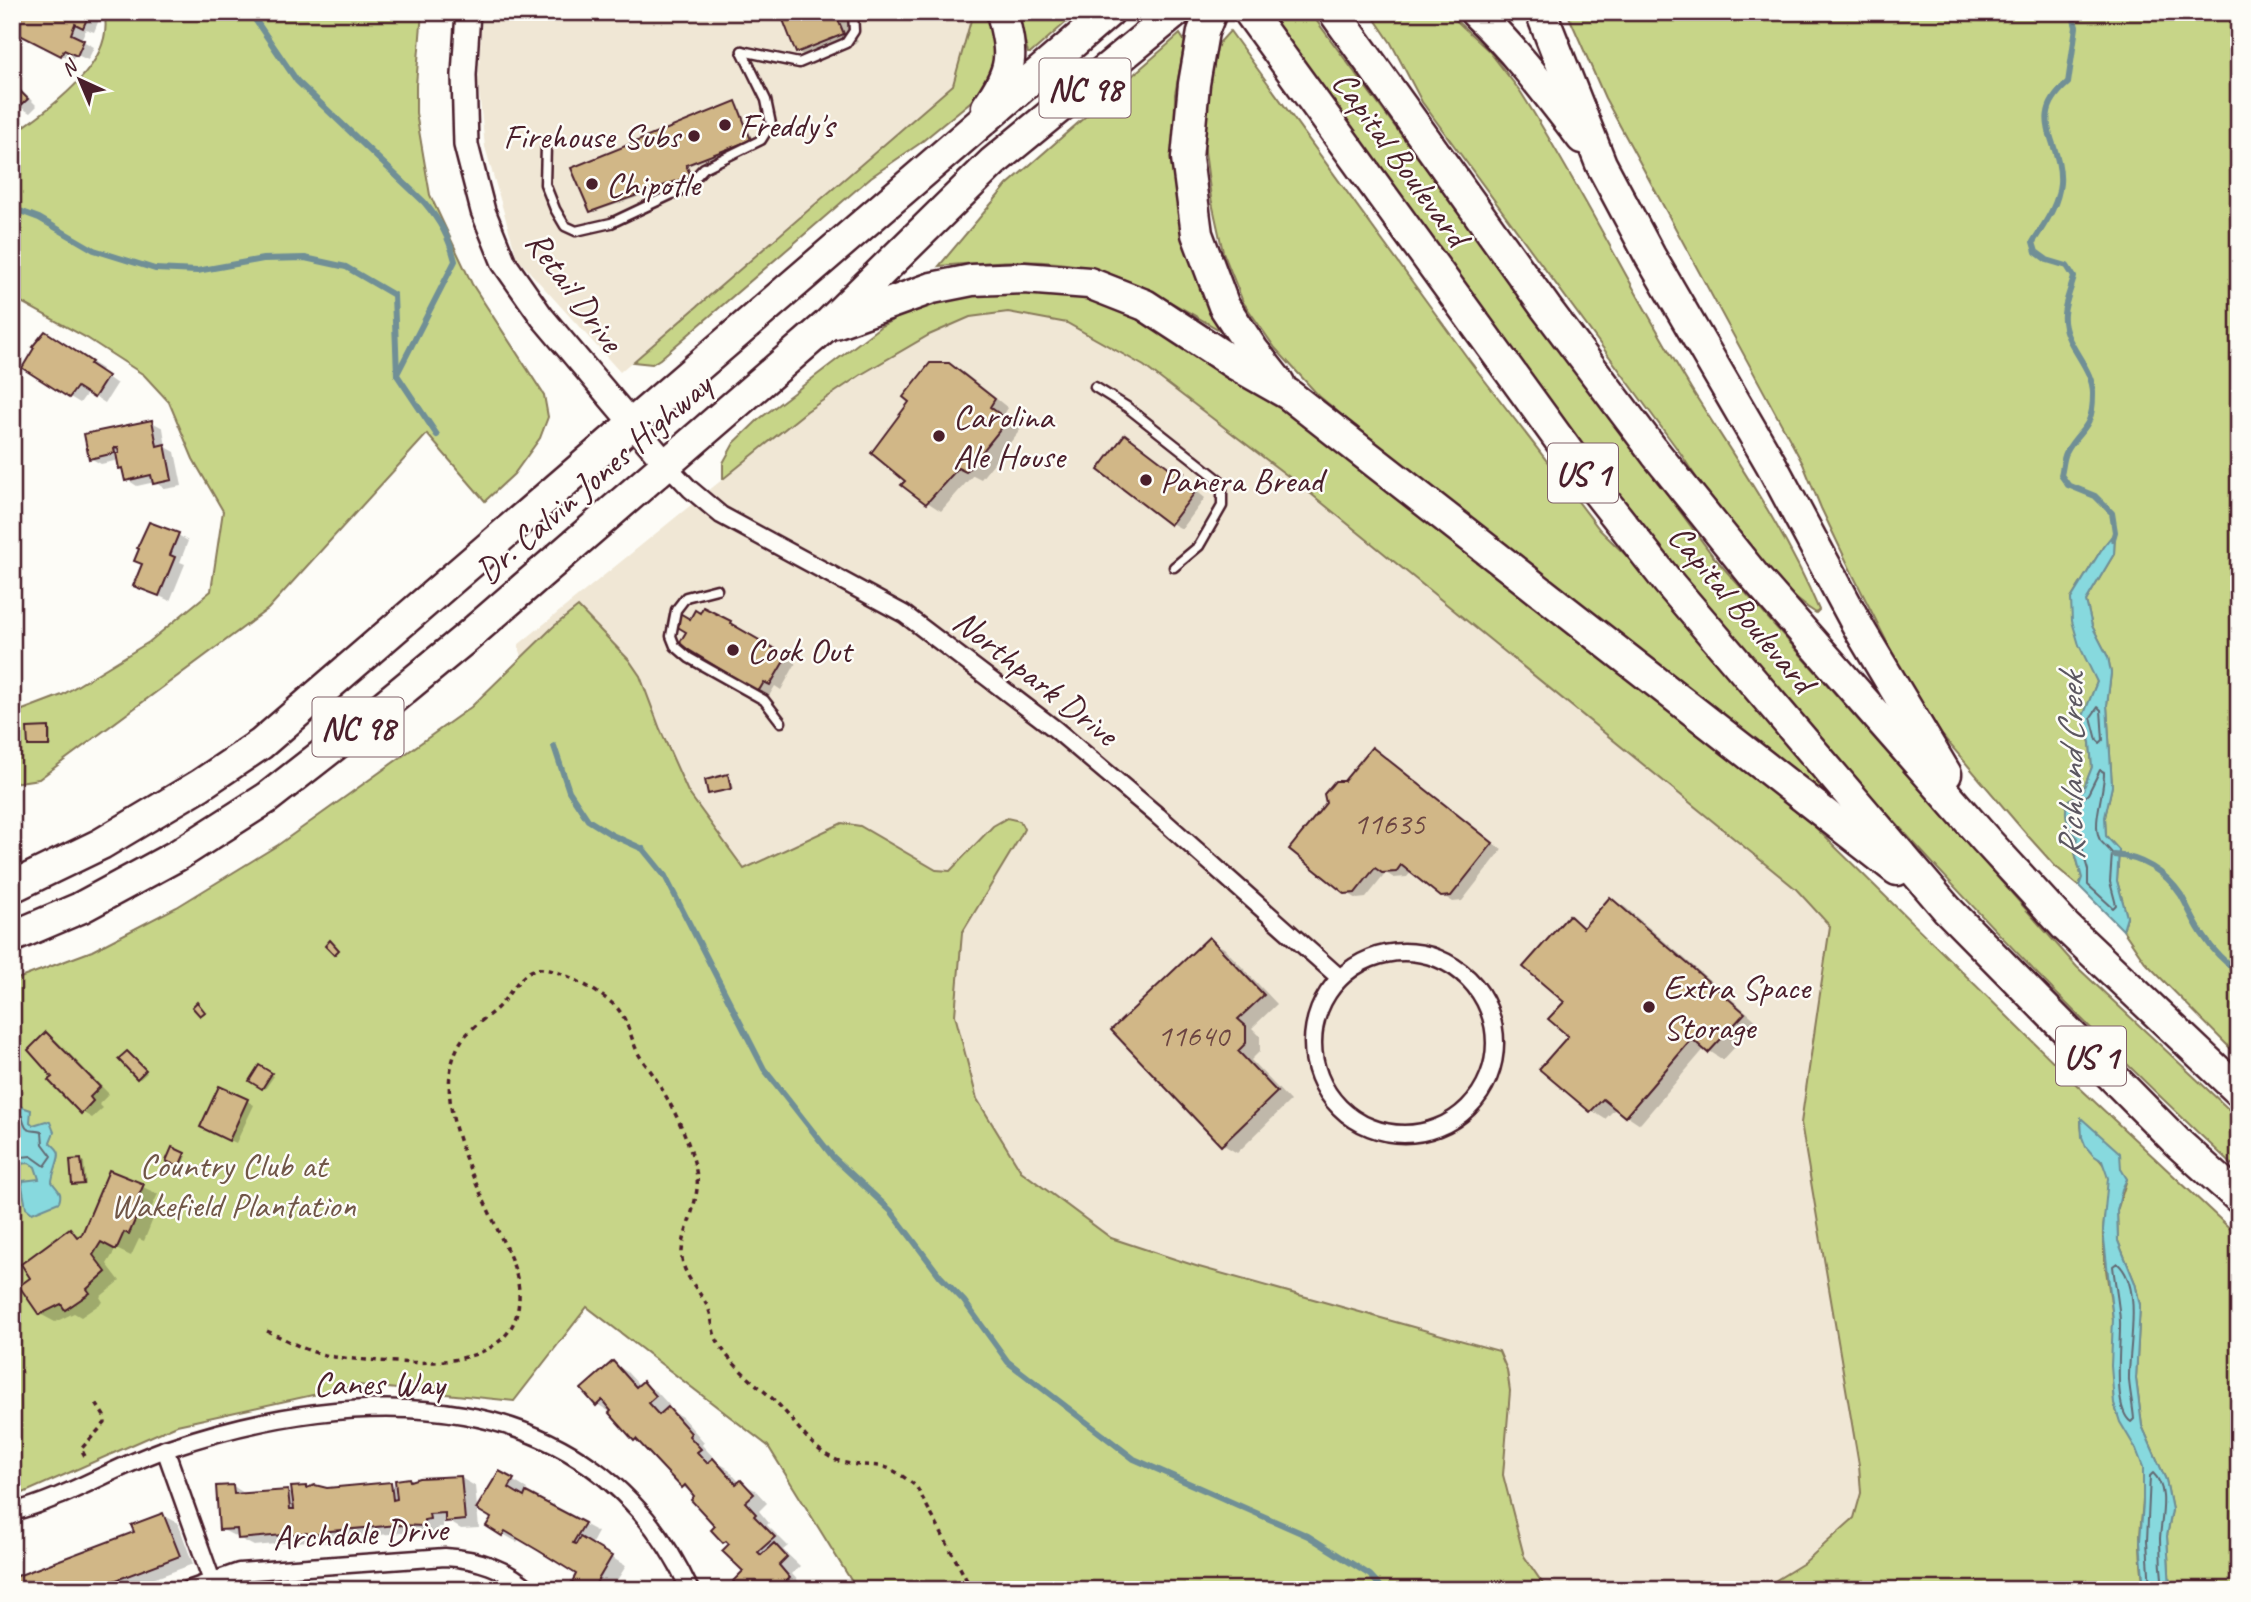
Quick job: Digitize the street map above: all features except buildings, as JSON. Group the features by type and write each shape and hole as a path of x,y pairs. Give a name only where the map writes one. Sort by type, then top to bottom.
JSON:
{"highway":[{"path":"950,149 986,109 1003,83 1009,68 1011,48 1002,12"},
{"name":"Dr. Calvin Jones Highway","path":"12,887 101,844 200,785 261,744 1109,12"},
{"name":"Dr. Calvin Jones Highway","path":"12,937 80,908 178,855 267,798 467,638 827,325 993,162 1176,12"},
{"name":"Capital Boulevard","path":"1249,12 1598,493 1668,582 1947,909 2178,1143 2239,1198"},
{"name":"Capital Boulevard","path":"1334,12 1546,308 1656,454 1755,577 2066,927 2239,1091"},
{"path":"1475,12 1502,37 1538,80 1601,164"},
{"path":"1541,12 1601,164 1650,256 1771,464 1861,632 1986,840"},
{"path":"1208,22 1194,84 1187,158 1197,234 1224,306 1253,350 1288,394"},
{"path":"827,325 933,288 972,280 1024,278 1089,283 1145,305 1234,364 1288,394 1947,909"}],"street":[{"name":"Retail Drive","path":"468,12 464,75 466,145 483,211 504,263 542,317 667,465"},
{"name":"Northpark Drive","path":"667,465 721,515 904,614 1055,729 1203,855 1340,978"},
{"path":"1410,952 1449,962 1465,974 1479,990 1489,1008 1494,1027 1492,1068 1484,1087 1472,1103 1457,1117 1439,1127 1399,1134 1379,1130 1343,1111 1320,1078 1314,1058 1313,1038 1325,999 1340,978 1370,958 1389,953 1410,952"},
{"name":"Canes Way","path":"12,1511 54,1498 165,1449 208,1435 278,1419 340,1410 415,1410 463,1414 523,1429 555,1444 605,1477 626,1497 664,1542 690,1590"},
{"path":"165,1449 212,1581"},
{"name":"Archdale Drive","path":"188,1590 239,1572 445,1557 472,1560 492,1566 506,1572 530,1590"}],"lane":[{"path":"546,146 545,184 565,226 576,231 611,223 685,188 705,168 761,140 771,124 766,100 742,51 799,62 846,43 853,32 853,12"},
{"path":"1095,387 1127,407 1222,482 1223,506 1199,546 1174,567"},
{"path":"717,589 687,597 676,610 671,636 675,646 689,659 764,700 781,723"}],"path":[{"path":"267,1331 315,1353 348,1359 412,1364 453,1362 480,1354 509,1330 517,1314 519,1292 515,1268 459,1140 449,1089 451,1063 461,1041 502,1004 514,986 533,970 551,969 569,976 616,1007 639,1055 676,1116 692,1155 697,1179 695,1199 681,1255 684,1268 710,1313 716,1339 752,1384 773,1400 830,1457 859,1467 882,1466 901,1474 916,1486 972,1590"},
{"path":"85,1456 81,1448 105,1423 104,1416 94,1400"}],"shaded area":[{"path":"482,12 969,12 971,20 953,85 620,372 517,258 485,147 478,83"},
{"path":"1008,312 1067,323 1144,366 1242,440 1796,889 1891,992 2112,1241 2163,1590 1384,1590 554,746 518,645 807,411 862,374 929,335 970,317"}],"green space":[{"path":"104,12 422,12 416,113 430,195 472,284 544,395 548,417 540,438 514,474 485,501 427,434 268,609 39,779 12,783 12,714 62,695 149,642 211,591 223,511 193,459 169,402 144,375 87,338 12,297 12,135 60,98 90,67 100,49 105,31"},
{"path":"969,12 988,12 998,46 988,78 975,98 919,144 871,177 660,359 652,364 633,362 953,85 971,20"},
{"path":"1016,12 1078,12 1028,53"},
{"path":"1282,12 1310,12 1713,556 2077,967 2239,1119 2239,1171 2091,1028 1948,880 1810,727 1677,570 1497,330 1276,22"},
{"path":"1370,12 1447,12 1489,51 1520,91 1565,165 1670,353 1792,552 1819,610 1816,613 1796,599 1779,582 1713,501 1422,102 1391,43"},
{"path":"1567,12 2239,12 2239,1057 2145,962 2123,930 2127,917 2117,881 2119,850 2106,836 2105,817 2112,786 2107,705 2111,673 2108,657 2092,626 2086,601 2114,554 2115,533 2103,547 2071,599 2097,682 2083,717 2090,743 2092,767 2083,790 2067,802 2069,829 2077,838 2075,853 2082,878 2079,886 2055,866 1941,734 1897,662 1821,508 1803,464 1605,98"},
{"path":"1230,31 1469,360 1600,530 1638,567 1829,794 1822,801 1404,467 1319,396 1275,348 1243,302 1223,252 1211,198 1203,136 1212,59 1219,43"},
{"path":"1180,34 1185,42 1175,94 1174,164 1225,333 1142,288 1089,268 1033,261 939,266 1007,185"},
{"path":"994,287 1097,297 1149,317 1244,380 1502,575 1814,826 2081,1089 2239,1237 2239,1590 2170,1590 2167,1536 2172,1510 2166,1480 2142,1426 2136,1379 2140,1305 2135,1283 2118,1241 2117,1211 2127,1179 2081,1119 2085,1140 2103,1164 2108,1178 2103,1242 2113,1321 2114,1400 2119,1418 2137,1450 2143,1468 2140,1542 2144,1590 1760,1590 1804,1563 1854,1518 1861,1493 1859,1465 1801,1123 1830,926 1796,889 1305,489 1144,366 1067,323 1008,312 970,317 929,335 862,374 807,411 723,479 723,463 734,443 758,420 881,326 918,307"},
{"name":"Country Club at Wakefield Plantation","path":"578,607 629,660 640,676 688,792 744,869 842,823 860,826 936,870 950,871 993,826 1007,818 1020,821 1024,829 1020,837 962,933 955,1015 977,1099 1021,1171 1111,1238 1199,1267 1499,1351 1507,1370 1510,1391 1503,1475 1524,1556 1547,1590 857,1590 768,1446 587,1307 514,1401 358,1385 177,1425 12,1498 12,981 92,951 177,907 278,845 471,707 553,627"}],"water":[{"path":"2115,532 2114,554 2086,601 2092,626 2108,657 2111,673 2107,705 2112,786 2105,817 2106,836 2119,850 2117,881 2127,917 2123,930 2079,886 2082,878 2075,852 2077,838 2066,817 2067,802 2083,790 2092,767 2090,742 2083,716 2097,682 2079,645 2072,621 2071,599"},
{"path":"19,1106 31,1110 30,1122 33,1125 50,1122 54,1132 50,1142 59,1153 52,1182 60,1193 59,1202 32,1213 26,1208 22,1186 23,1181 39,1179 35,1167 29,1163 12,1165 12,1113"},
{"path":"2081,1118 2120,1153 2121,1169 2127,1179 2117,1211 2118,1241 2135,1283 2140,1305 2136,1379 2142,1426 2166,1480 2172,1510 2167,1536 2170,1590 2144,1590 2140,1541 2143,1467 2120,1422 2114,1403 2111,1366 2113,1319 2103,1230 2108,1178 2102,1161 2086,1147 2082,1137"}],"waterway":[{"path":"250,12 297,81 424,202 450,244 455,261 397,374"},
{"name":"Richland Creek","path":"2072,12 2076,27 2068,83 2055,96 2047,120 2059,168 2059,191 2050,214 2033,242 2036,252 2047,260 2067,266 2074,277 2065,309 2064,325 2092,384 2091,416 2066,453 2061,475 2068,485 2095,496 2112,513 2115,532 2113,539"},
{"path":"12,208 39,218 94,250 155,269 197,271 263,259 305,258 346,267 394,295 397,375 437,435"},
{"path":"554,746 569,791 588,820 643,849 665,876 764,1069 833,1157 891,1211 940,1276 964,1301 1008,1362 1134,1459 1308,1536 1370,1575 1384,1590"},
{"path":"2114,855 2143,862 2168,879 2181,895 2209,943 2220,957 2239,973"}],"place":[{"name":"Freddy's","path":"725,125"},
{"name":"Firehouse Subs","path":"694,136"},
{"name":"Chipotle","path":"592,184"},
{"name":"Carolina Ale House","path":"939,436"},
{"name":"Panera Bread","path":"1146,480"},
{"name":"Cook Out","path":"733,650"},
{"name":"Extra Space Storage","path":"1649,1007"}]}
